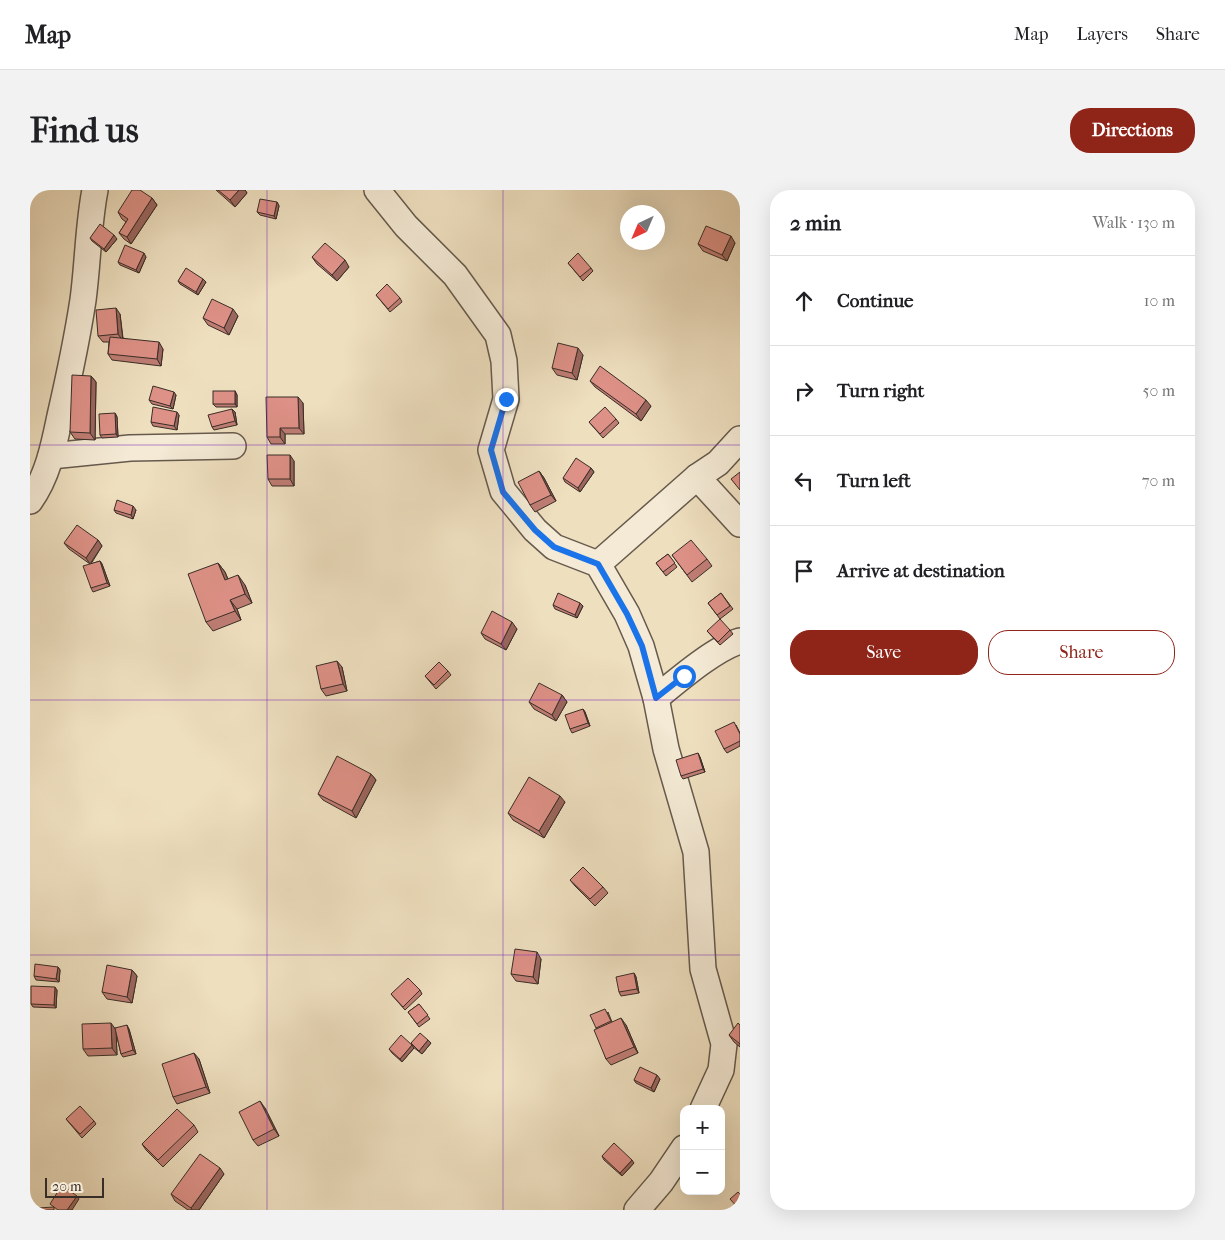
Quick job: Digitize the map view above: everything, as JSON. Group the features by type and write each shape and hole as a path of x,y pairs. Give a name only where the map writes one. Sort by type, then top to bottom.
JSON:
{"street":[{"path":"30,501 37,490 51,456 70,375 83,299 95,190"},
{"path":"377,190 406,226 455,275 498,335 504,361 506,399 491,450 503,492 535,530 554,547 598,564 627,614 642,646 656,698 666,749 696,852 703,969 724,1044 721,1070 705,1105"},
{"path":"598,564 697,476 718,463 740,439"},
{"path":"51,456 130,448 232,446"},
{"path":"697,476 740,524"},
{"path":"656,698 722,649 740,641"},
{"path":"637,1210 661,1182 683,1150"}],"building":[{"path":"132,190 140,190 152,198 127,237 119,233 128,219 118,212"},
{"path":"218,190 239,190 230,200"},
{"path":"260,199 277,202 274,216 257,212"},
{"path":"100,224 114,235 104,249 90,238"},
{"path":"706,226 731,236 722,255 698,244"},
{"path":"325,243 345,260 332,275 312,257"},
{"path":"125,245 144,253 136,270 118,262"},
{"path":"578,253 591,268 580,277 568,263"},
{"path":"186,268 203,279 196,292 178,281"},
{"path":"387,284 400,298 388,309 376,295"},
{"path":"212,299 233,309 224,328 203,318"},
{"path":"116,308 118,334 98,336 96,310"},
{"path":"110,337 159,342 157,359 108,354"},
{"path":"558,343 578,348 572,373 552,368"},
{"path":"600,366 646,400 636,414 590,381"},
{"path":"72,375 91,376 90,433 70,432"},
{"path":"153,386 174,392 170,406 149,400"},
{"path":"213,391 235,391 235,404 213,404"},
{"path":"266,397 298,397 299,428 280,428 280,437 267,437"},
{"path":"153,407 177,412 174,426 151,422"},
{"path":"605,407 616,419 600,434 589,422"},
{"path":"232,409 235,421 212,427 208,415"},
{"path":"115,413 116,434 100,435 99,414"},
{"path":"267,455 290,455 290,479 268,479"},
{"path":"576,458 591,468 578,488 563,478"},
{"path":"539,471 551,495 530,505 518,482"},
{"path":"740,472 740,490 731,479"},
{"path":"117,500 133,506 131,515 114,510"},
{"path":"77,525 98,540 86,558 64,543"},
{"path":"691,540 707,559 687,575 672,555"},
{"path":"668,554 675,563 663,572 656,563"},
{"path":"100,561 107,583 91,588 83,566"},
{"path":"218,563 225,580 238,575 245,594 230,600 235,611 206,622 188,574"},
{"path":"558,593 580,603 575,615 553,605"},
{"path":"721,593 730,606 717,615 708,603"},
{"path":"492,611 512,622 501,644 481,633"},
{"path":"720,619 730,630 718,642 707,631"},
{"path":"337,661 343,684 321,689 316,666"},
{"path":"439,662 448,671 434,685 425,676"},
{"path":"539,683 562,695 552,715 529,702"},
{"path":"583,709 588,723 570,729 565,715"},
{"path":"734,722 740,734 740,741 724,749 715,731"},
{"path":"698,753 703,769 681,776 676,760"},
{"path":"337,756 371,774 352,811 318,794"},
{"path":"529,777 560,796 539,831 508,813"},
{"path":"583,867 603,887 590,899 570,880"},
{"path":"515,949 537,952 533,977 511,974"},
{"path":"35,964 58,967 56,979 34,976"},
{"path":"107,965 132,970 127,997 102,992"},
{"path":"634,973 637,989 619,992 616,977"},
{"path":"408,978 420,990 403,1007 391,994"},
{"path":"31,986 55,987 54,1005 31,1004"},
{"path":"419,1004 428,1015 417,1024 408,1012"},
{"path":"605,1009 611,1021 596,1028 590,1015"},
{"path":"621,1018 634,1047 606,1059 594,1030"},
{"path":"111,1023 112,1048 83,1049 82,1024"},
{"path":"738,1023 740,1025 740,1044 729,1035"},
{"path":"127,1025 133,1050 121,1054 115,1028"},
{"path":"420,1033 428,1040 419,1051 411,1043"},
{"path":"401,1035 412,1045 400,1059 389,1049"},
{"path":"194,1053 206,1087 173,1097 162,1064"},
{"path":"640,1067 657,1075 651,1088 634,1080"},
{"path":"260,1101 274,1129 253,1140 239,1112"},
{"path":"80,1106 94,1121 80,1134 66,1119"},
{"path":"177,1109 194,1125 158,1160 142,1144"},
{"path":"614,1143 632,1160 620,1173 602,1156"},
{"path":"200,1154 220,1168 191,1208 171,1194"},
{"path":"62,1185 77,1196 67,1210 58,1210 50,1204"},
{"path":"738,1192 740,1194 739,1209 730,1199"},
{"path":"54,1207 54,1210 38,1210 38,1208"}],"route":[{"path":"506,399 491,450 503,492 535,530 554,547 598,564 627,614 642,646 656,698 684,676"}]}
